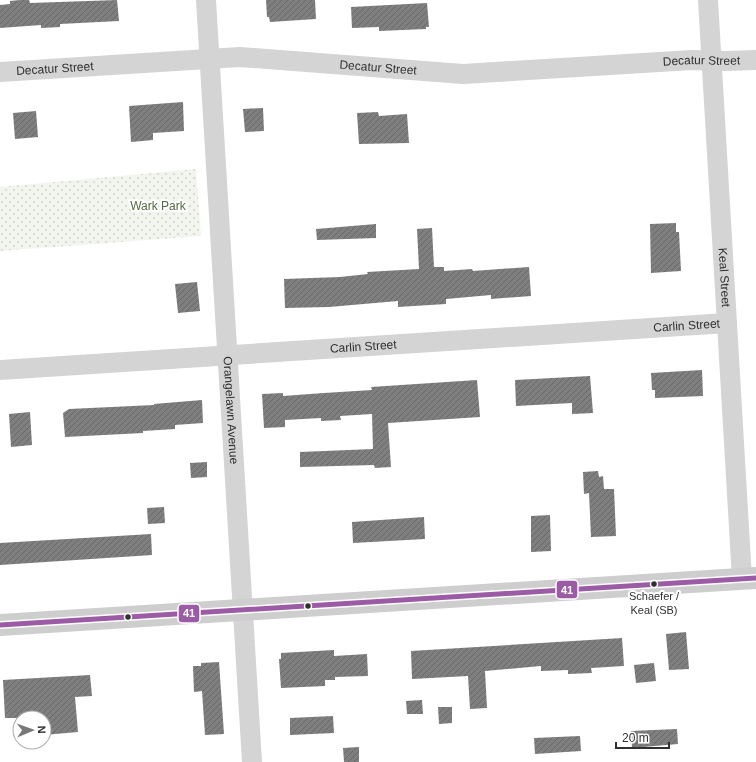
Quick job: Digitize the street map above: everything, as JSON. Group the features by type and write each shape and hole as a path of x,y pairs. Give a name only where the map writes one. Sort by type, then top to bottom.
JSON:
{"main road":[{"path":"0,625 749,579"}],"street":[{"name":"Orangelawn Avenue","path":"206,0 252,762"},
{"name":"Keal Street","path":"708,0 727,323 749,579"},
{"name":"Decatur Street","path":"0,72 240,57 463,74 692,60 756,60"},
{"name":"Carlin Street","path":"0,370 228,354 727,323"}],"green space":[{"name":"Wark Park","path":"196,169 201,236 0,251 0,187"}],"building":[{"path":"29,0 30,3 117,0 119,21 60,24 60,27 41,28 41,25 0,28 0,5 10,4 10,1"},
{"path":"266,0 315,0 316,19 270,22 269,17 267,17"},
{"path":"427,3 429,27 426,27 426,29 379,31 379,27 352,28 351,7"},
{"path":"183,102 184,131 153,133 153,140 131,142 129,106"},
{"path":"263,108 264,131 245,132 243,109"},
{"path":"36,111 38,137 15,139 13,113"},
{"path":"378,112 379,116 407,114 409,143 359,144 357,113"},
{"path":"676,223 676,232 679,232 681,271 651,273 650,224"},
{"path":"376,224 376,238 317,240 316,229"},
{"path":"432,228 434,267 444,267 444,271 472,269 473,271 529,267 531,296 491,299 491,295 446,299 446,304 398,307 398,301 329,307 285,308 284,279 340,277 368,274 367,272 419,269 417,229"},
{"path":"197,282 200,311 178,313 175,284"},
{"path":"702,370 703,396 655,398 655,390 652,390 651,373"},
{"path":"590,376 593,413 572,414 572,403 516,406 515,380"},
{"path":"477,380 480,417 388,423 391,467 375,468 374,465 300,467 300,452 373,449 372,414 340,416 341,420 321,421 321,418 285,420 285,427 264,428 262,394 283,393 283,396 372,390 371,387"},
{"path":"202,400 203,423 175,425 175,429 143,431 143,433 65,437 63,413 69,409 154,405"},
{"path":"30,412 32,445 11,447 9,414"},
{"path":"207,462 207,477 191,478 190,463"},
{"path":"598,471 599,477 603,476 604,489 614,489 616,536 591,537 589,493 584,494 583,472"},
{"path":"164,507 165,523 148,524 147,508"},
{"path":"550,515 551,551 531,552 531,516"},
{"path":"424,517 425,539 353,543 352,522"},
{"path":"151,534 152,555 0,565 0,543"},
{"path":"686,632 689,669 669,670 666,634"},
{"path":"622,638 624,666 591,668 592,673 568,674 568,670 541,671 541,666 485,671 487,708 470,709 468,676 412,679 411,651"},
{"path":"334,650 334,656 367,654 368,676 335,677 335,680 325,680 325,686 281,688 279,659 281,659 281,653"},
{"path":"219,662 224,734 205,735 202,691 194,692 193,666 201,666 201,663"},
{"path":"654,663 656,681 636,683 634,665"},
{"path":"90,675 92,696 75,697 78,732 52,734 52,710 12,710 12,718 5,718 3,680"},
{"path":"422,700 423,714 407,714 406,701"},
{"path":"438,707 452,707 452,723 439,724"},
{"path":"333,716 334,733 290,735 290,718"},
{"path":"677,729 678,744 632,748 631,731"},
{"path":"580,736 581,751 535,754 534,738"},
{"path":"359,747 359,762 344,762 343,748"}],"transit line":[{"name":"41","path":"0,625 756,578"}],"place":[{"name":"Schaefer / Keal (SB)","path":"654,584"}]}
